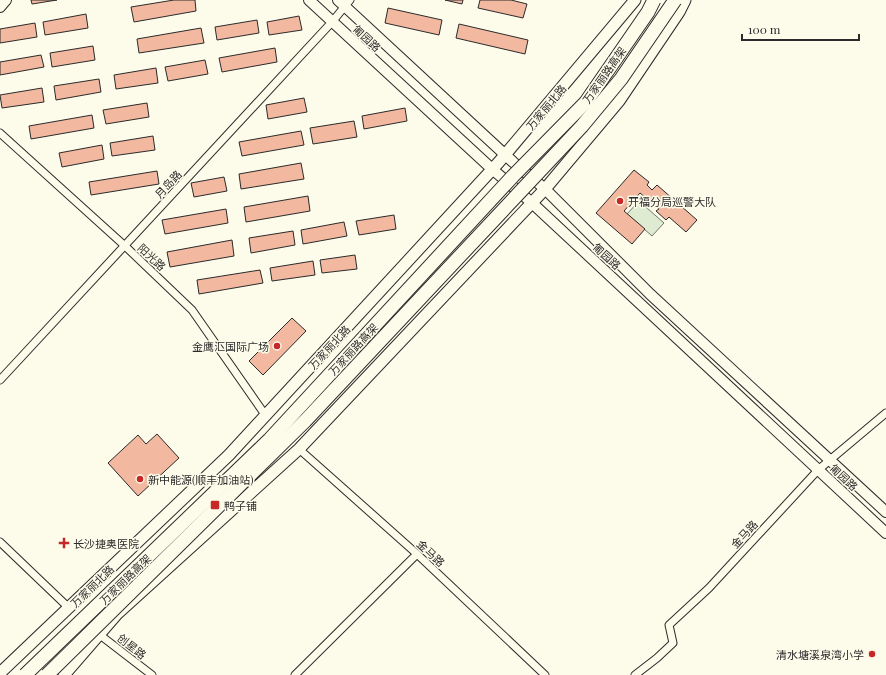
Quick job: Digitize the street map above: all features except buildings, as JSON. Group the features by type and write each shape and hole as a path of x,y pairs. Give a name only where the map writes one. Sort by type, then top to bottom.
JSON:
{"highway":[{"name":"万家丽路高架","path":"25,675 269,440 513,176 586,102 648,12 654,0"},
{"name":"万家丽路高架","path":"47,675 305,421 582,126 621,79 675,0"}],"main road":[{"path":"0,7 6,0"},
{"name":"匍园路","path":"309,0 492,169 531,202 886,533"},
{"name":"万家丽北路","path":"0,673 229,455 266,416 505,155 635,0"},
{"path":"64,675 117,614 299,449 531,202 545,189 619,101 679,12 684,0"},
{"name":"匍园路","path":"344,2 505,155 545,189 588,230 650,294 886,512"}],"street":[{"name":"月岛路","path":"0,380 332,22 344,2"},
{"name":"阳光路","path":"0,133 125,246 192,310 266,416"},
{"name":"金马路","path":"635,675 673,643 669,625 709,588 818,470 886,413"},
{"name":"金马路","path":"299,449 416,554 545,675"},
{"path":"0,542 69,608"},
{"path":"295,675 416,554"},
{"name":"创星路","path":"100,634 152,675"}],"green space":[{"path":"639,201 664,223 652,236 627,214"}],"place":[{"name":"开福分局巡警大队","path":"620,201"},
{"name":"金鹰汇国际广场","path":"277,346"},
{"name":"新中能源(顺丰加油站)","path":"140,479"},
{"name":"鸭子铺","path":"215,505"},
{"name":"长沙捷奥医院","path":"64,543"},
{"name":"清水塘溪泉湾小学","path":"872,654"}]}
